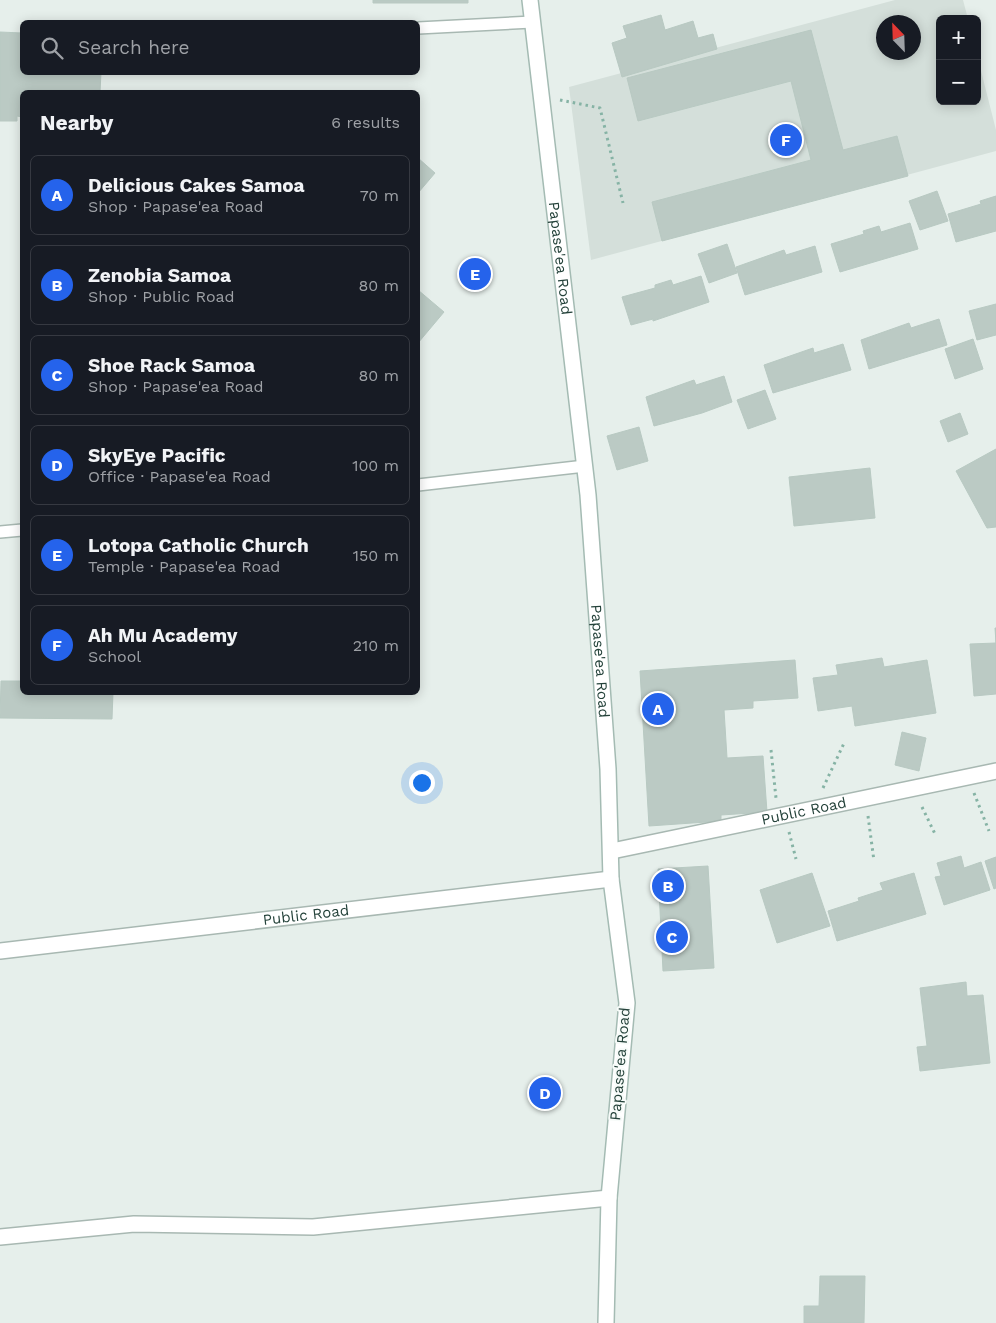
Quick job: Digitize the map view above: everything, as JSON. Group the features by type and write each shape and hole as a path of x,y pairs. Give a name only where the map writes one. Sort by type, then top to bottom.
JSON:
{"street":[{"name":"Papase'ea Road","path":"530,0 585,466 612,851 611,879 626,1003 609,1198 606,1323"},
{"name":"Public Road","path":"612,851 996,771"},
{"name":"Public Road","path":"0,951 611,879"},
{"path":"0,1238 134,1224 314,1228 609,1198"}],"lane":[{"path":"420,28 532,22"},
{"path":"420,485 585,466"},
{"path":"0,532 20,530"}],"path":[{"path":"540,95 600,108 623,203"},
{"path":"814,809 845,741"},
{"path":"771,750 781,815 796,859"},
{"path":"968,777 989,831"},
{"path":"912,788 936,836"},
{"path":"866,798 874,861"}],"shaded area":[{"path":"895,0 963,0 967,15 936,15 936,105 981,105 981,71 996,130 996,151 591,260 569,87"}],"building":[{"path":"373,0 468,0 468,3 373,3"},
{"path":"661,15 665,30 693,21 698,38 713,34 717,49 622,77 612,43 627,38 623,26"},
{"path":"811,30 843,150 897,136 908,176 662,241 652,202 811,160 791,81 638,121 627,78"},
{"path":"0,32 20,33 20,75 101,75 100,90 20,90 20,117 17,116 17,121 0,121"},
{"path":"420,160 435,173 420,191"},
{"path":"937,191 948,221 920,230 909,201"},
{"path":"996,196 996,231 956,242 948,214 981,204 980,201"},
{"path":"910,223 918,249 840,272 831,244 864,234 863,231 879,226 881,232"},
{"path":"727,244 737,273 709,283 698,254"},
{"path":"815,246 822,272 745,295 736,267 784,250 786,255"},
{"path":"701,276 709,302 653,321 653,319 631,325 622,297 655,288 655,285 671,280 673,285"},
{"path":"420,292 444,312 420,341"},
{"path":"996,304 996,335 977,340 969,311"},
{"path":"939,319 947,345 869,369 861,340 909,323 911,328"},
{"path":"973,339 983,369 955,379 945,349"},
{"path":"843,344 851,370 773,393 764,365 813,348 814,353"},
{"path":"724,376 732,402 702,413 654,426 646,397 694,380 696,385"},
{"path":"765,390 776,419 748,429 737,400"},
{"path":"960,413 968,434 948,442 940,421"},
{"path":"639,427 648,461 617,470 607,436"},
{"path":"996,449 996,527 987,528 956,471"},
{"path":"870,468 875,518 794,526 789,477"},
{"path":"996,643 996,694 974,696 970,644"},
{"path":"882,658 884,667 927,660 936,713 855,726 852,706 818,711 813,678 838,675 836,665"},
{"path":"795,660 798,698 753,701 753,708 724,710 727,758 763,756 767,812 721,815 721,821 649,826 640,671"},
{"path":"1,681 20,681 20,695 113,695 112,719 0,718"},
{"path":"902,732 926,738 919,771 895,765"},
{"path":"961,856 964,868 981,862 990,890 944,905 935,877 941,876 937,863"},
{"path":"996,857 996,888 994,889 985,861"},
{"path":"708,866 714,968 663,971 658,869"},
{"path":"812,873 830,926 777,943 760,890"},
{"path":"914,873 926,914 837,941 828,911 859,901 858,898 883,890 880,883"},
{"path":"966,982 967,996 983,995 990,1063 920,1071 917,1047 927,1046 920,988"},
{"path":"820,1276 865,1276 864,1323 804,1323 804,1306 819,1306"}],"place":[{"name":"Ah Mu Academy","path":"786,140"},
{"name":"Lotopa Catholic Church","path":"475,274"},
{"name":"Delicious Cakes Samoa","path":"658,709"},
{"name":"Zenobia Samoa","path":"668,886"},
{"name":"Shoe Rack Samoa","path":"672,937"},
{"name":"SkyEye Pacific","path":"545,1093"}]}
